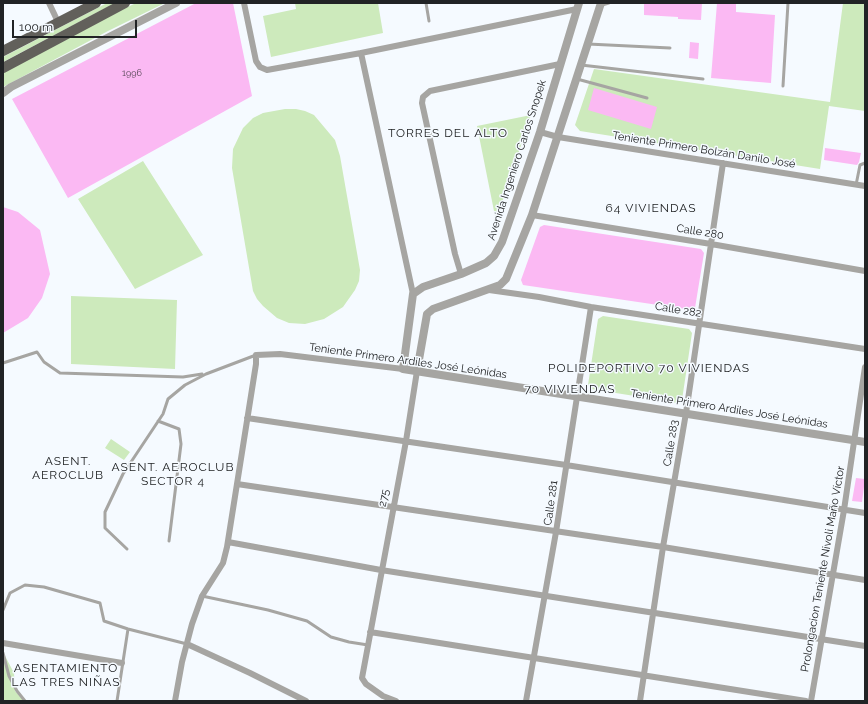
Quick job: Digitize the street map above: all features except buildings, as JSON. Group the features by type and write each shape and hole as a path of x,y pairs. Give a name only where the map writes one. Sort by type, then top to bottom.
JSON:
{"main road":[{"path":"3,51 96,3"},
{"path":"3,68 125,3"}],"street":[{"path":"49,3 58,22"},
{"path":"3,93 176,3"},
{"path":"244,3 256,61 260,67 267,70 361,53 578,6"},
{"path":"488,290 500,285 506,279 532,215 601,4"},
{"name":"Avenida Ingeniero Carlos Snopek","path":"413,294 423,287 462,274 494,256 502,242 540,132 578,6"},
{"path":"361,53 413,294 403,369"},
{"path":"462,274 455,254 422,103 423,97 430,91 560,64"},
{"name":"Teniente Primero Bolzán Danilo José","path":"540,132 558,137 865,186"},
{"name":"Calle 283","path":"640,701 663,547 700,324 723,163"},
{"name":"Calle 280","path":"532,215 865,271"},
{"name":"Calle 282","path":"488,290 865,350"},
{"name":"275","path":"396,701 384,696 366,684 362,678 406,441 425,322 427,314 433,308 488,290"},
{"name":"Calle 281","path":"526,701 556,532 591,307"},
{"name":"Teniente Primero Ardiles José Leónidas","path":"256,355 280,354 403,369 865,442"},
{"path":"175,701 182,662 192,624 202,596 223,563 228,542 238,484 256,355"},
{"name":"Prolongacion Teniente Nivoli Maño Víctor","path":"811,701 844,510 865,367"},
{"path":"247,418 566,465 865,513"},
{"path":"238,484 663,547 865,580"},
{"path":"228,542 382,570 865,646"},
{"path":"370,632 806,701"},
{"path":"3,643 122,663"},
{"path":"187,644 306,701"}],"lane":[{"path":"426,3 429,21"},
{"path":"601,4 609,3"},
{"path":"784,86 788,3"},
{"path":"588,44 670,48"},
{"path":"581,65 703,79"},
{"path":"576,79 647,98"},
{"path":"856,185 860,165 865,163"},
{"path":"3,363 37,352 44,362 60,373 183,377 206,374"},
{"path":"127,549 105,528 105,512 123,474 163,414 168,399 185,385 206,374 256,355"},
{"path":"158,421 178,429 181,444 169,541"},
{"path":"3,610 10,593 24,585 44,587 100,603 104,621 128,629 187,644"},
{"path":"202,596 268,610 307,621 331,637 368,645"},
{"path":"117,701 128,629"},
{"path":"3,653 10,676 17,691 25,701"}],"green space":[{"path":"107,3 115,3 3,62 3,57"},
{"path":"136,3 165,3 108,31 3,87 3,73 9,69"},
{"path":"295,3 378,3 383,33 271,57 263,16 296,9"},
{"path":"843,3 865,3 865,111 829,106 820,169 580,131 575,125 594,69 830,102"},
{"path":"285,109 296,109 314,115 335,140 340,156 360,270 359,281 355,290 343,307 324,319 305,324 289,323 277,318 263,306 253,291 232,168 233,149 243,128 253,118 263,113"},
{"path":"531,115 496,221 477,126"},
{"path":"143,161 203,255 135,289 78,199"},
{"path":"71,296 177,300 175,369 71,364"},
{"path":"603,316 689,329 692,333 682,400 678,403 591,389 588,385 598,319"},
{"path":"111,439 130,452 124,460 105,448"},
{"path":"3,652 14,673 15,691 24,701 3,701"}],"district":[{"name":"TORRES DEL ALTO","path":"448,133"},
{"name":"64 VIVIENDAS","path":"651,208"},
{"name":"POLIDEPORTIVO 70 VIVIENDAS","path":"649,368"},
{"name":"70 VIVIENDAS","path":"570,389"},
{"name":"ASENT. AEROCLUB","path":"68,468"},
{"name":"ASENT. AEROCLUB SECTOR 4","path":"173,474"},
{"name":"ASENTAMIENTO LAS TRES NIÑAS","path":"66,675"}]}
